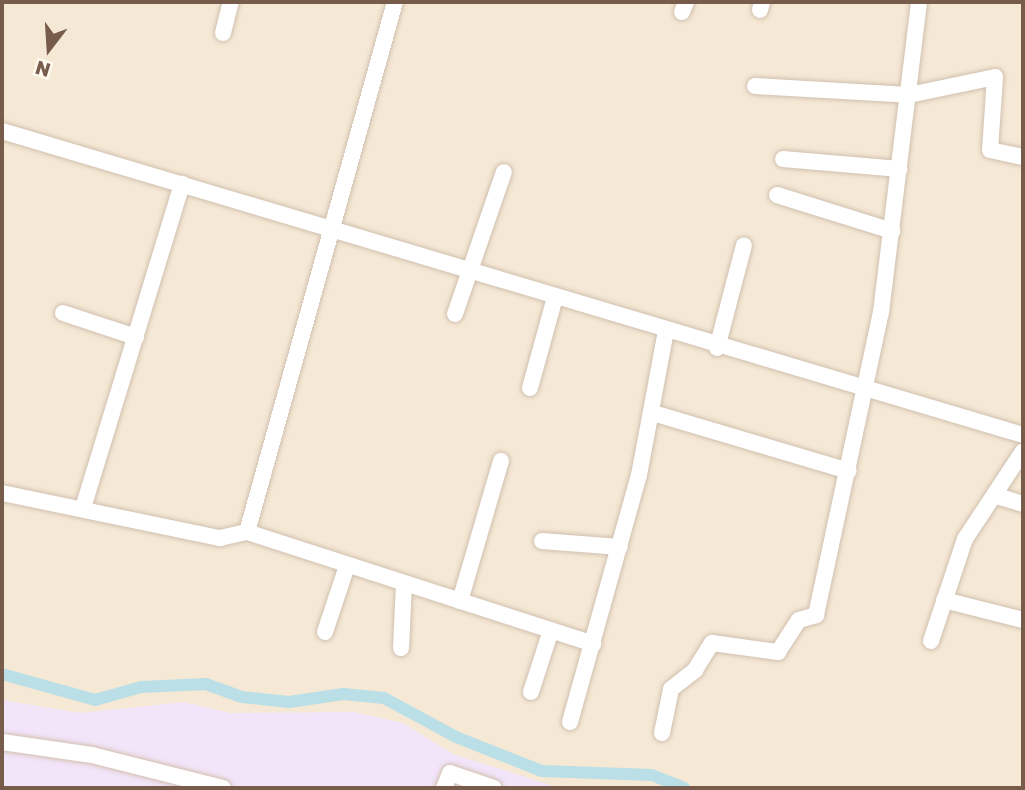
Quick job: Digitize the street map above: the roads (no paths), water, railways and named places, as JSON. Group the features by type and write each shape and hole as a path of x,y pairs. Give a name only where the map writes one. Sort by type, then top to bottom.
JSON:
{"street":[{"path":"223,33 231,2"},
{"path":"243,533 395,2"},
{"path":"662,733 671,689 695,670 712,643 778,652 799,620 816,615 865,393 892,231 919,2"},
{"path":"755,86 909,95 996,77 990,150 1023,157"},
{"path":"2,131 330,227 865,393 1023,435"},
{"path":"783,159 900,169"},
{"path":"455,314 504,172"},
{"path":"83,508 182,184"},
{"path":"777,195 892,231"},
{"path":"717,348 744,245"},
{"path":"530,388 555,297"},
{"path":"64,313 136,337"},
{"path":"570,722 620,547 653,413 666,331"},
{"path":"653,413 849,471"},
{"path":"931,641 965,539 997,496 1023,452"},
{"path":"460,601 501,461"},
{"path":"2,494 83,508 220,538 243,533 593,644"},
{"path":"997,496 1023,505"},
{"path":"542,541 620,547"},
{"path":"325,632 347,566"},
{"path":"401,649 404,584"},
{"path":"944,600 1023,620"},
{"path":"531,692 551,630"},
{"path":"2,741 92,755 223,788"},
{"path":"444,788 450,773 494,788"}],"waterway":[{"path":"2,674 95,700 141,687 206,684 242,697 289,702 343,694 384,698 456,737 542,771 652,775 684,788"}]}
